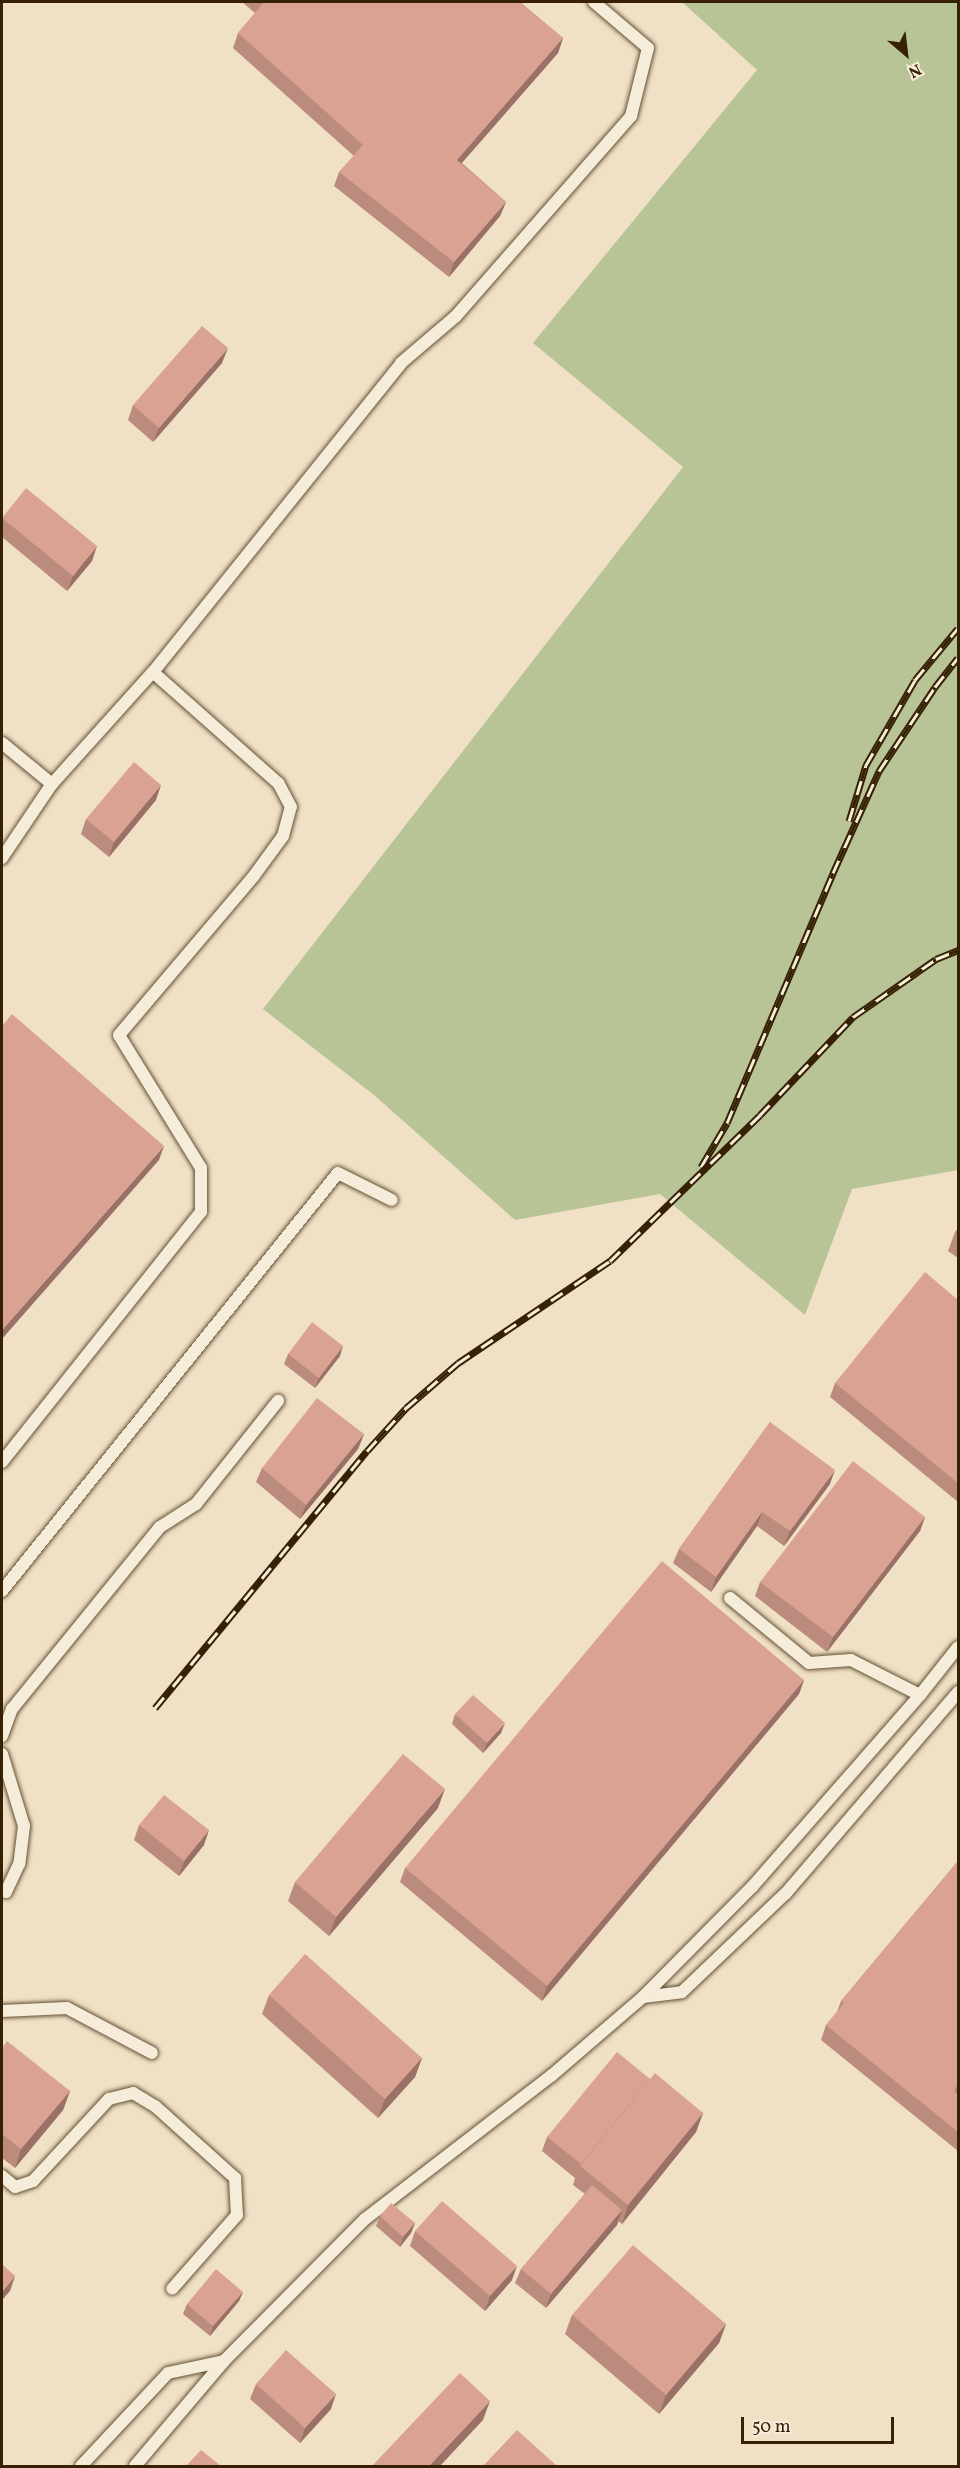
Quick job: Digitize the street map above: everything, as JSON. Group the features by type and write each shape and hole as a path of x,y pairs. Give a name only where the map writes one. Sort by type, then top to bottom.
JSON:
{"lane":[{"path":"2,858 52,784 153,672 400,363 456,316 631,116 648,48 594,2"},
{"path":"2,1462 201,1212 201,1168 119,1035 253,877 283,836 291,807 278,783 153,672"},
{"path":"2,743 52,784"},
{"path":"2,1591 338,1173 392,1200"},
{"path":"2,1736 12,1709 160,1527 196,1504 278,1401"},
{"path":"730,1599 809,1663 851,1660 920,1695"},
{"path":"135,2466 224,2361 365,2219 551,2076 643,1997 752,1887 920,1695 958,1647"},
{"path":"643,1997 682,1992 786,1893 958,1692"},
{"path":"2,1754 24,1826 19,1864 3,1895"},
{"path":"2,2011 67,2008 153,2053"},
{"path":"2,2176 15,2187 33,2181 109,2099 132,2093 155,2106 235,2178 237,2215 172,2289"},
{"path":"81,2466 95,2454 168,2373 224,2361"}],"green space":[{"path":"682,2 958,2 958,1170 852,1189 805,1315 660,1194 515,1220 374,1095 263,1009 683,467 533,343 757,70"}],"building":[{"path":"264,2 520,2 563,38 457,160 506,202 454,262 339,172 363,145 238,33"},
{"path":"202,326 228,348 159,428 133,405"},
{"path":"26,488 97,546 73,576 2,518"},
{"path":"134,762 161,785 114,842 86,819"},
{"path":"12,1014 164,1146 2,1330 2,1026"},
{"path":"925,1272 958,1300 958,1483 835,1383"},
{"path":"312,1322 343,1346 319,1378 288,1354"},
{"path":"317,1398 364,1434 306,1505 262,1468"},
{"path":"770,1422 835,1470 790,1531 762,1512 716,1577 679,1549"},
{"path":"853,1461 925,1517 833,1637 760,1582"},
{"path":"662,1561 804,1680 547,1986 405,1868"},
{"path":"473,1695 505,1723 487,1743 455,1714"},
{"path":"403,1754 445,1789 336,1917 295,1882"},
{"path":"164,1795 209,1830 184,1861 139,1825"},
{"path":"958,1861 958,2084 954,2091 958,2095 958,2132 826,2025 844,2003 841,2001"},
{"path":"305,1954 422,2058 385,2099 269,1995"},
{"path":"7,2041 70,2091 21,2149 2,2134 2,2048"},
{"path":"617,2052 650,2079 581,2164 547,2137"},
{"path":"655,2073 703,2113 628,2205 580,2166"},
{"path":"592,2185 622,2210 551,2294 521,2269"},
{"path":"442,2201 517,2266 490,2296 415,2231"},
{"path":"391,2203 415,2223 403,2237 380,2216"},
{"path":"633,2245 726,2324 666,2395 572,2315"},
{"path":"2,2264 15,2276 2,2292"},
{"path":"216,2269 243,2292 213,2326 187,2304"},
{"path":"286,2350 336,2394 305,2428 256,2384"},
{"path":"460,2373 490,2401 429,2466 372,2466"},
{"path":"517,2430 557,2466 483,2466"},
{"path":"201,2450 221,2466 186,2466"}],"railway":[{"path":"849,821 866,765 915,680 958,628"},
{"path":"701,1167 727,1123 879,771 935,687 958,658"},
{"path":"155,1708 367,1451 406,1408 458,1363 610,1261 760,1115 853,1017 936,959 958,950"}]}
